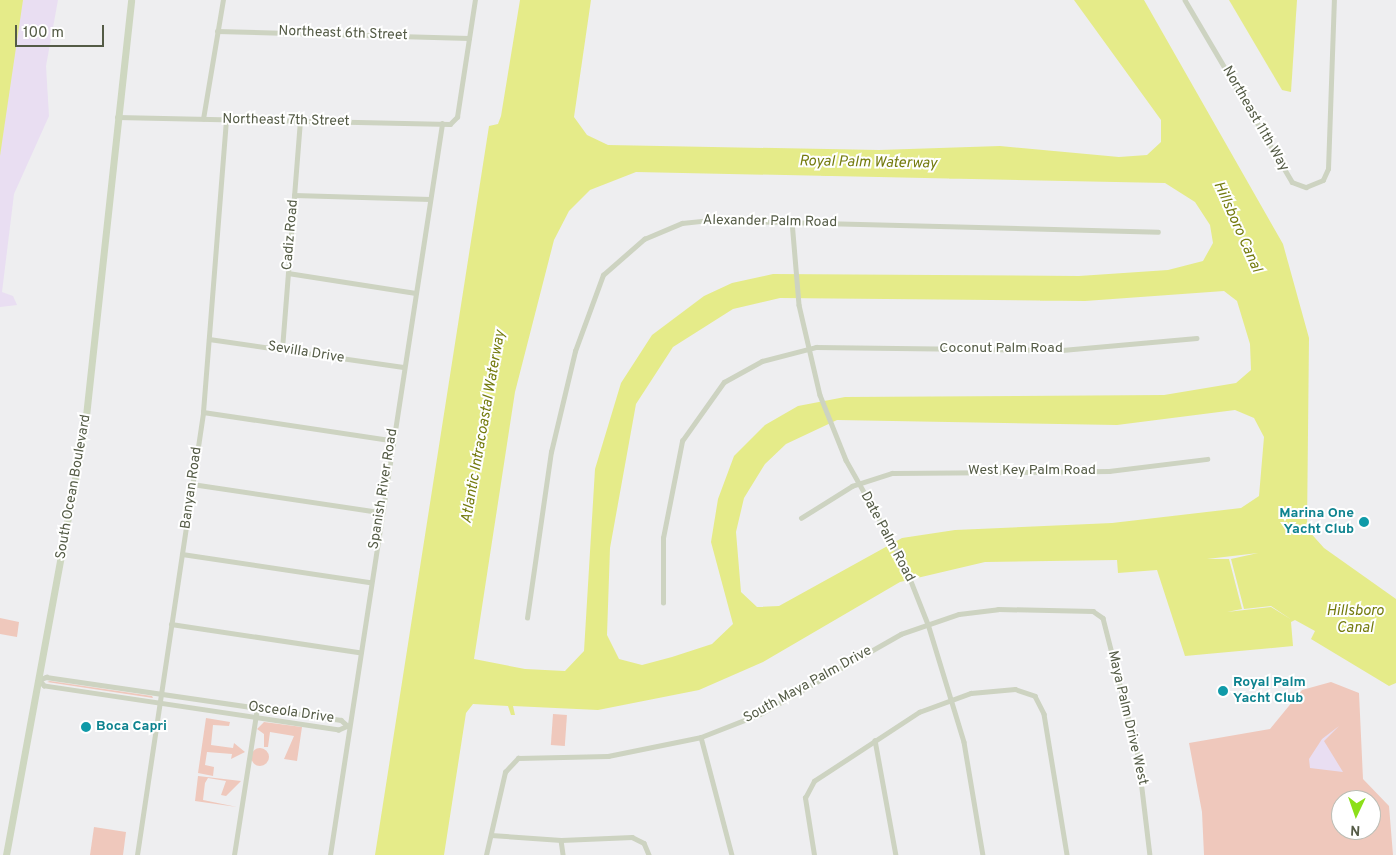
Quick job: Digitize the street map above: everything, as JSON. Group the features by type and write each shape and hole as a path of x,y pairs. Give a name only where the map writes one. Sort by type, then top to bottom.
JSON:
{"main road":[{"name":"South Ocean Boulevard","path":"6,855 86,418 131,0"}],"street":[{"path":"203,119 223,0"},
{"path":"469,38 475,0"},
{"name":"Northeast 11th Way","path":"1185,0 1292,182 1306,187 1322,180 1328,169 1334,0"},
{"name":"Northeast 6th Street","path":"217,31 469,38"},
{"name":"Northeast 7th Street","path":"117,117 442,124 454,122 469,38"},
{"name":"Banyan Road","path":"138,855 203,412 226,120"},
{"name":"Cadiz Road","path":"282,349 300,121"},
{"name":"Spanish River Road","path":"330,855 391,440 442,124"},
{"path":"294,195 430,199"},
{"name":"Alexander Palm Road","path":"527,618 558,417 575,351 603,275 638,242 682,223 792,221 1158,232"},
{"name":"Date Palm Road","path":"792,221 794,268 806,349 833,430 858,484 888,536 915,590 928,624 953,699 970,768 984,855"},
{"path":"288,273 415,293"},
{"name":"Coconut Palm Road","path":"663,603 667,513 675,460 690,426 733,376 762,361 806,349 1098,349 1196,338"},
{"name":"Sevilla Drive","path":"209,339 403,367"},
{"path":"203,412 391,440"},
{"name":"West Key Palm Road","path":"801,518 858,484 912,471 1109,471 1206,459"},
{"path":"192,484 380,512"},
{"path":"182,554 370,582"},
{"name":"South Maya Palm Drive","path":"491,835 505,772 514,760 608,756 701,737 760,714 879,645 928,624 998,609 1099,613"},
{"name":"Maya Palm Drive West","path":"1099,613 1138,755 1150,855"},
{"path":"171,624 359,652"},
{"name":"Osceola Drive","path":"46,677 161,694 341,720 348,726 339,730 44,686 39,680 46,677"},
{"path":"814,855 806,794 814,781 919,712 953,699 1014,689 1029,692 1040,703 1058,784 1067,855"},
{"path":"234,855 256,708"},
{"path":"701,737 732,855"},
{"path":"875,740 896,855"},
{"path":"486,855 491,835 561,840 632,837 644,843 649,855"},
{"path":"561,840 563,855"}],"shaded area":[{"path":"0,618 19,622 17,637 0,634"},
{"path":"47,682 152,696 153,698"},
{"path":"1331,682 1359,693 1363,779 1374,790 1331,790 1331,840 1381,840 1381,798 1389,806 1393,855 1204,855 1202,812 1189,743 1270,729 1302,690"},
{"path":"553,714 567,715 565,746 551,745"},
{"path":"206,718 230,722 229,726 213,725 211,745 233,748 234,743 245,752 231,759 232,754 207,752 205,765 214,767 213,776 198,773"},
{"path":"264,722 302,727 297,761 284,759 294,736 270,732 268,747 264,747 264,734 257,729"},
{"path":"260,748 266,751 269,757 266,763 260,766 254,763 251,757 254,751"},
{"path":"198,776 241,781 226,796 221,795 226,781 208,778 205,783 203,800 237,807 195,801"},
{"path":"94,827 126,832 123,855 90,855"}],"sand":[{"path":"0,0 58,0 46,66 49,116 14,194 2,292 13,296 17,305 0,307"},
{"path":"1339,726 1324,741 1343,772 1310,768 1309,759 1322,739"}],"water":[{"path":"0,0 23,0 0,156"},
{"path":"520,0 591,0 574,117 587,135 608,145 879,150 1000,146 1119,157 1147,155 1161,142 1161,120 1074,0 1144,0 1283,244 1309,338 1307,529 1324,548 1396,599 1396,683 1389,686 1311,639 1315,631 1295,620 1291,622 1293,646 1185,656 1157,570 1118,573 1117,560 985,562 900,582 763,662 699,690 598,710 513,706 515,715 511,715 508,706 473,704 466,713 444,855 375,855 489,126 498,124 501,116","holes":["636,172 1165,183 1195,202 1210,225 1213,243 1203,261 1168,270 1079,276 773,274 732,283 704,296 652,335 621,383 595,469 584,651 565,671 525,669 474,659 515,392 554,240 569,211 590,190","1224,291 1237,301 1250,344 1251,370 1236,383 1164,395 845,397 798,406 765,425 734,456 718,499 711,542 733,624 712,644 672,657 642,665 619,659 607,635 610,548 636,404 673,347 733,309 780,298 1085,301","1235,410 1254,418 1264,437 1259,496 1241,508 1112,523 955,530 902,538 779,606 757,607 741,592 736,532 744,498 765,464 786,444 837,420 1117,425"]},
{"path":"1229,0 1297,0 1291,92 1282,90"}],"pier":[{"path":"1258,553 1231,559 1244,609 1271,606 1292,620 1271,607 1227,612 1242,609 1229,559 1207,559"}],"place":[{"name":"Marina One Yacht Club","path":"1364,522"},
{"name":"Royal Palm Yacht Club","path":"1223,691"},
{"name":"Boca Capri","path":"86,727"}],"water label":[{"name":"Royal Palm Waterway","path":"868,163"},
{"name":"Hillsboro Canal","path":"1237,227"},
{"name":"Atlantic Intracoastal Waterway","path":"484,427"},
{"name":"Hillsboro Canal","path":"1355,620"}]}
